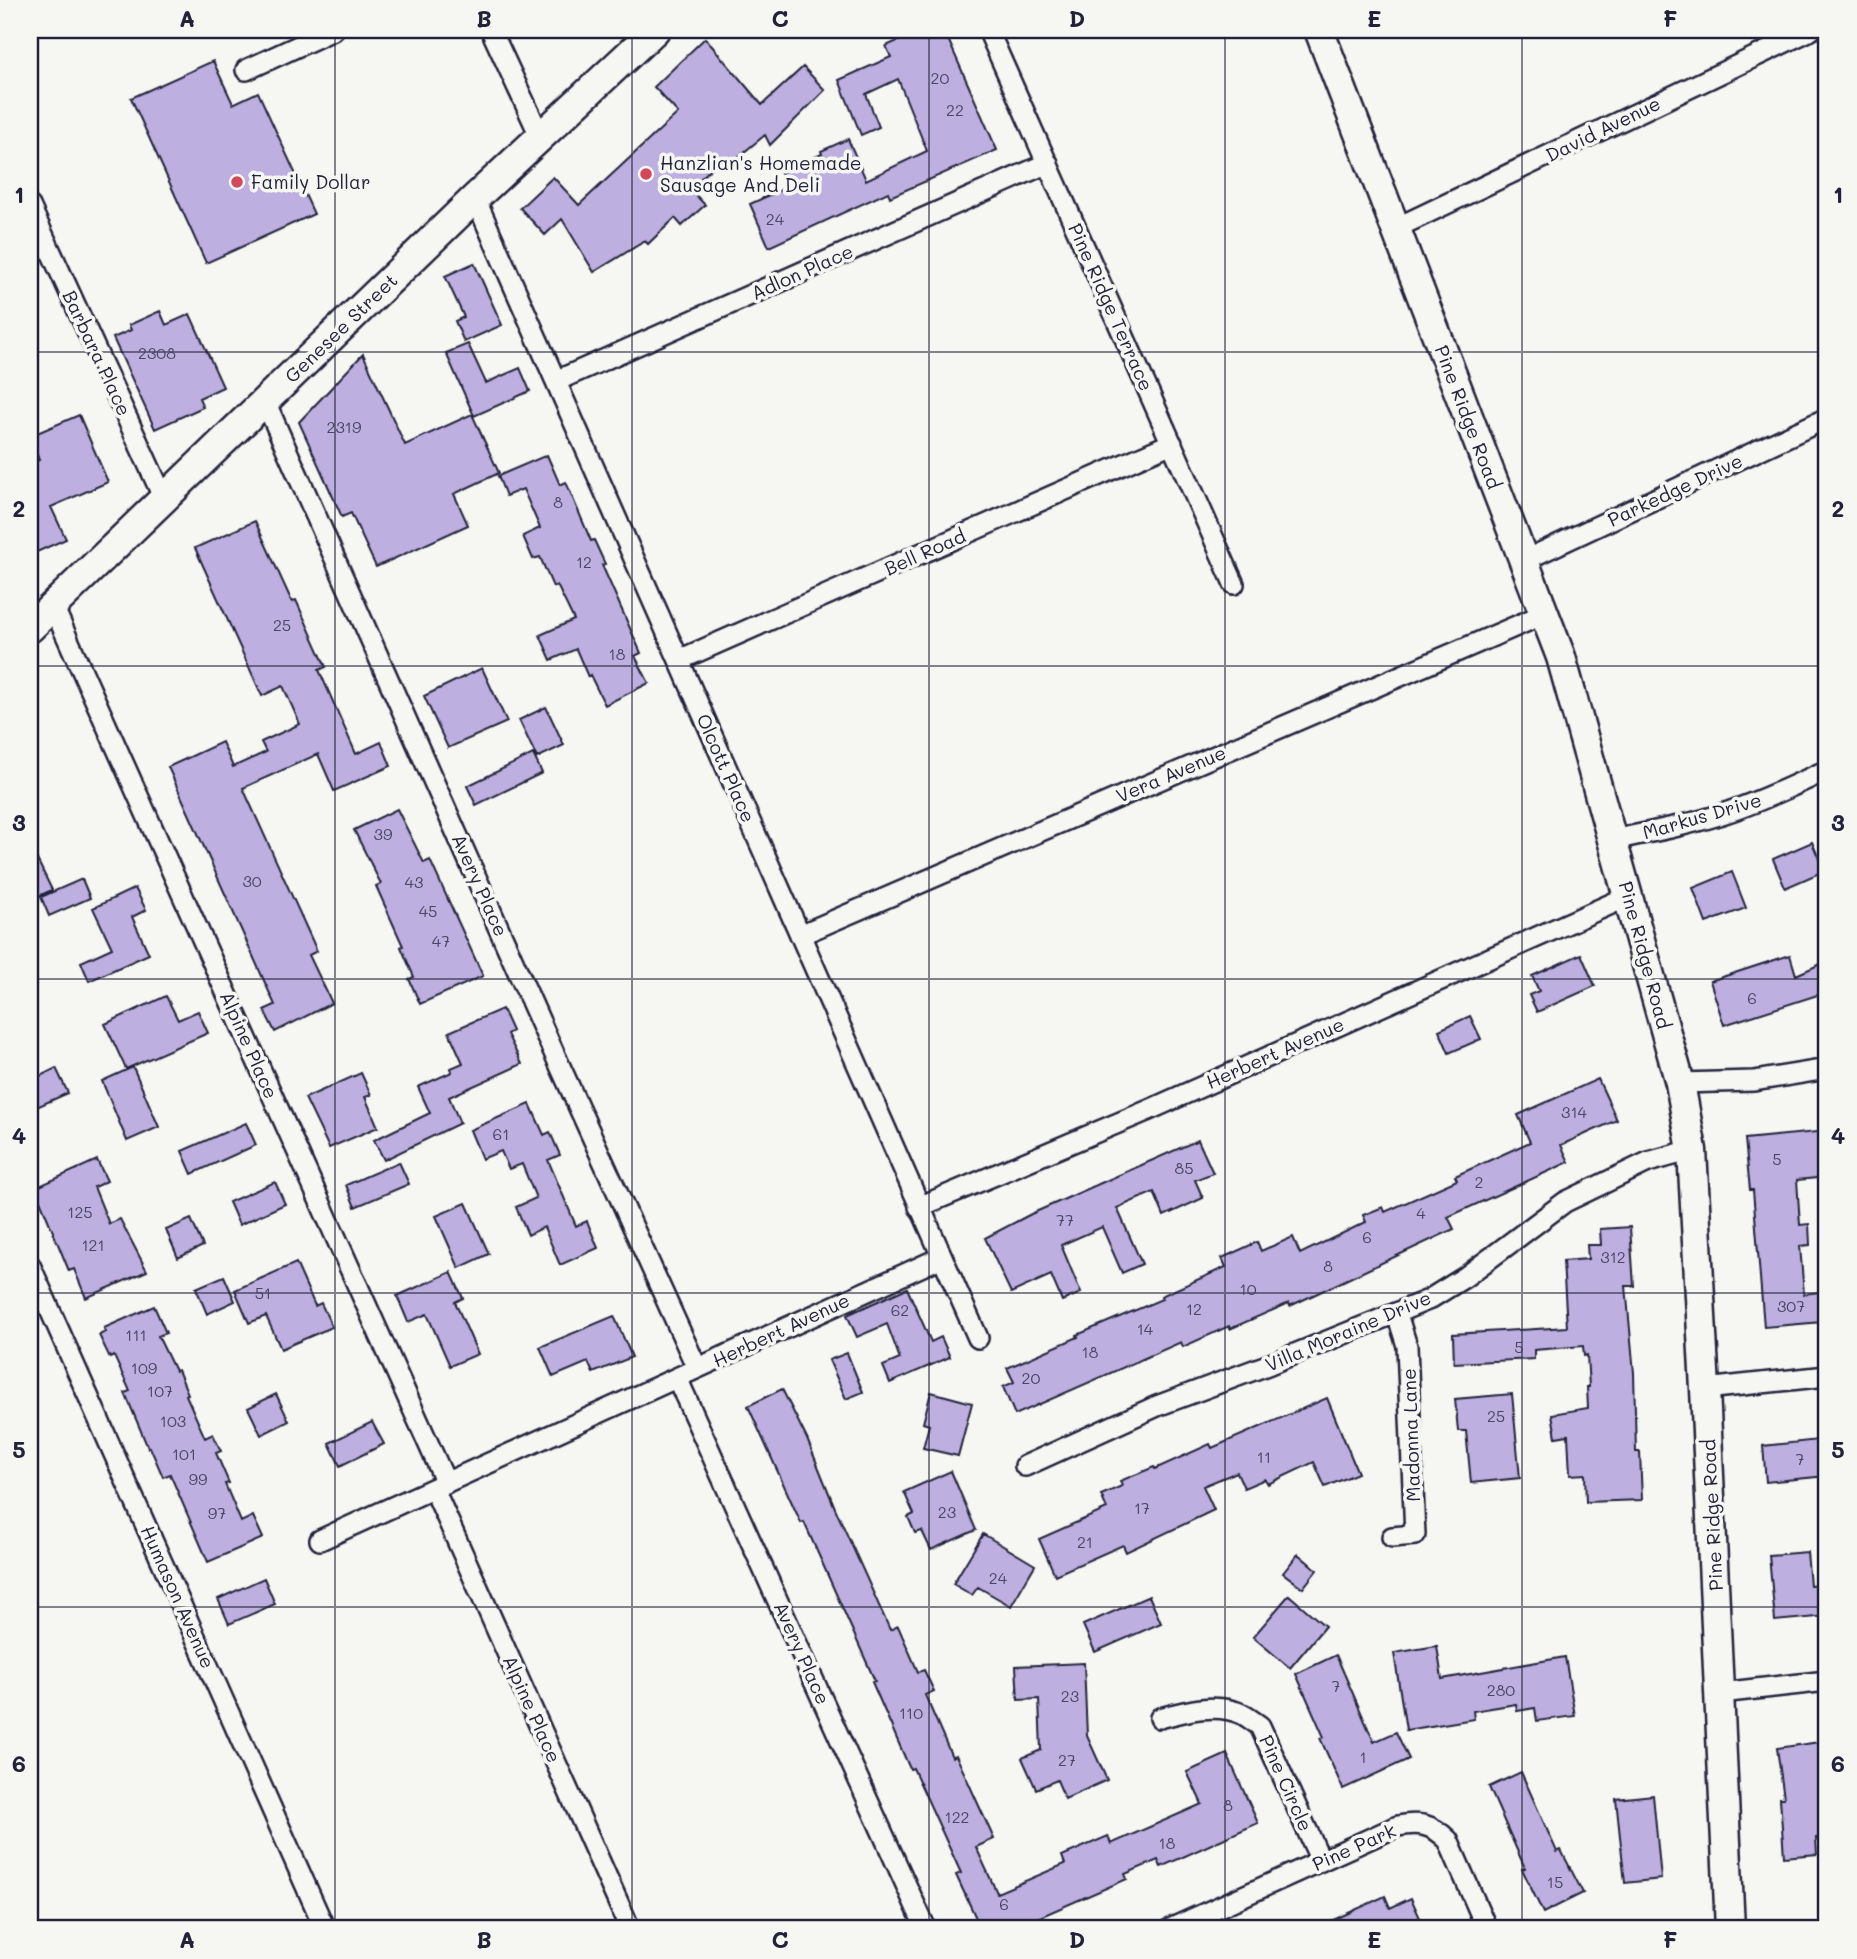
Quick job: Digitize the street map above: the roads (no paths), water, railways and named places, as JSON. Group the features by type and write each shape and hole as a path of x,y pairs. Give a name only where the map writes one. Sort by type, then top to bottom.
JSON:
{"street":[{"path":"246,69 333,30"},
{"path":"491,30 541,138"},
{"name":"Genesee Street","path":"30,628 475,198 655,30"},
{"name":"Pine Ridge Terrace","path":"989,30 1234,584"},
{"name":"Pine Ridge Road","path":"1320,30 1561,657 1680,1083 1692,1150 1706,1389 1730,1929"},
{"name":"David Avenue","path":"1396,228 1811,30"},
{"name":"Adlon Place","path":"556,381 1048,163"},
{"name":"Olcott Place","path":"475,198 978,1338"},
{"name":"Barbara Place","path":"30,206 164,499"},
{"name":"Avery Place","path":"265,401 697,1368"},
{"name":"Parkedge Drive","path":"1523,561 1827,418"},
{"name":"Bell Road","path":"679,660 1172,443"},
{"name":"Alpine Place","path":"53,606 440,1486 630,1929"},
{"name":"Vera Avenue","path":"800,935 1544,614"},
{"name":"Markus Drive","path":"1612,839 1658,831 1726,813 1769,797 1827,770"},
{"name":"Herbert Avenue","path":"919,1207 1149,1110 1629,896"},
{"path":"1680,1083 1754,1081 1827,1069"},
{"name":"Villa Moraine Drive","path":"1026,1466 1157,1406 1428,1300 1465,1277 1565,1202 1648,1161 1692,1150"},
{"name":"Herbert Avenue","path":"677,1378 942,1257"},
{"name":"Humason Avenue","path":"30,1265 325,1929"},
{"name":"Madonna Lane","path":"1392,1537 1415,1535 1407,1346 1397,1314"},
{"path":"1706,1389 1827,1376"},
{"path":"320,1540 677,1378"},
{"name":"Avery Place","path":"677,1378 926,1929"},
{"path":"1720,1693 1827,1681"},
{"name":"Pine Circle","path":"1160,1717 1187,1710 1212,1708 1240,1713 1260,1726 1321,1861"},
{"name":"Pine Park","path":"1170,1929 1398,1826 1414,1823 1438,1830 1448,1840 1487,1929"}],"place":[{"name":"Hanzlian's Homemade Sausage And Deli","path":"646,174"},
{"name":"Family Dollar","path":"237,182"}]}
